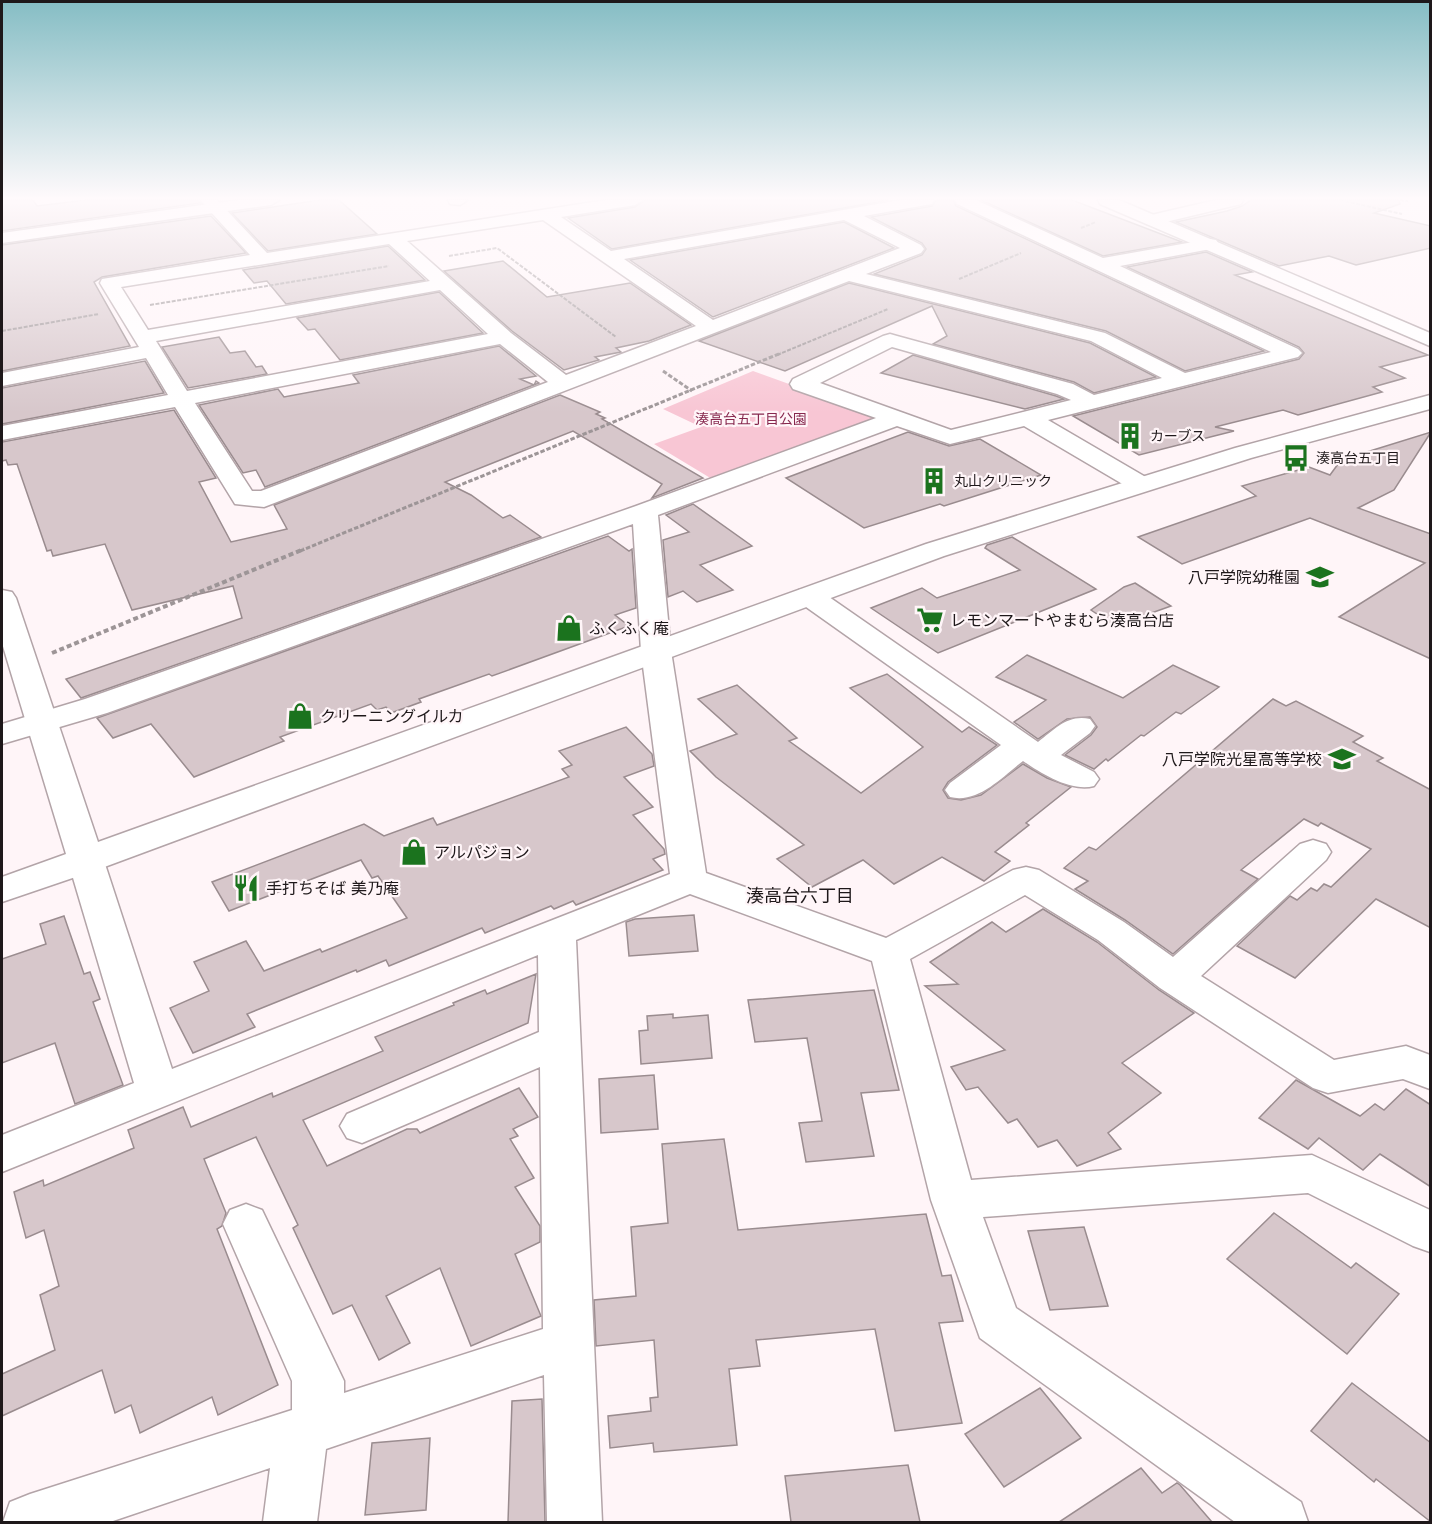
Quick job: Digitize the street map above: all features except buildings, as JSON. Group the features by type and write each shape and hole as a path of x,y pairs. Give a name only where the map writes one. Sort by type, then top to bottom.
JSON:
{"street":[{"path":"185,271 109,283 244,499 264,499 857,271"},
{"path":"430,271 504,337 562,383"},
{"path":"628,271 710,327"},
{"path":"1091,402 1065,389 890,340 801,384 950,437 1291,353 1118,271"},
{"path":"1272,271 1431,340"},
{"path":"1305,271 1431,325"},
{"path":"847,275 1098,337 1183,380"},
{"path":"2,379 148,344 444,284"},
{"path":"2,433 504,337"},
{"path":"2,890 935,550 1243,453 1431,402"},
{"path":"2,734 96,706 645,511 898,418"},
{"path":"1028,418 1140,484"},
{"path":"645,511 656,651 689,880"},
{"path":"808,596 1031,751 1082,780"},
{"path":"2,598 158,1091"},
{"path":"962,790 1079,726"},
{"path":"1174,978 1313,852"},
{"path":"2,1154 689,880 889,953 1026,879 1112,930 1174,978 1328,1077 1406,1062 1431,1073"},
{"path":"557,932 575,1522"},
{"path":"889,953 954,1200 997,1323 1281,1522"},
{"path":"362,1126 559,1041"},
{"path":"954,1200 1312,1174 1431,1232"},
{"path":"246,1224 318,1381 290,1522"},
{"path":"30,1522 568,1344"}],"path":[{"path":"23,665 752,367 978,271"}],"green space":[{"name":"湊高台五丁目公園","path":"753,371 875,415 873,421 712,479 654,444 701,427 663,409"}],"place":[{"name":"カーブス","path":"1130,436"},
{"name":"湊高台五丁目","path":"1296,458"},
{"name":"丸山クリニック","path":"934,481"},
{"name":"八戸学院幼稚園","path":"1320,577"},
{"name":"レモンマートやまむら湊高台店","path":"930,620"},
{"name":"ふくふく庵","path":"569,628"},
{"name":"クリーニングイルカ","path":"300,716"},
{"name":"八戸学院光星高等学校","path":"1342,759"},
{"name":"アルパジョン","path":"414,852"},
{"name":"手打ちそば 美乃庵","path":"246,888"}],"district":[{"name":"湊高台六丁目","path":"800,896"}]}
